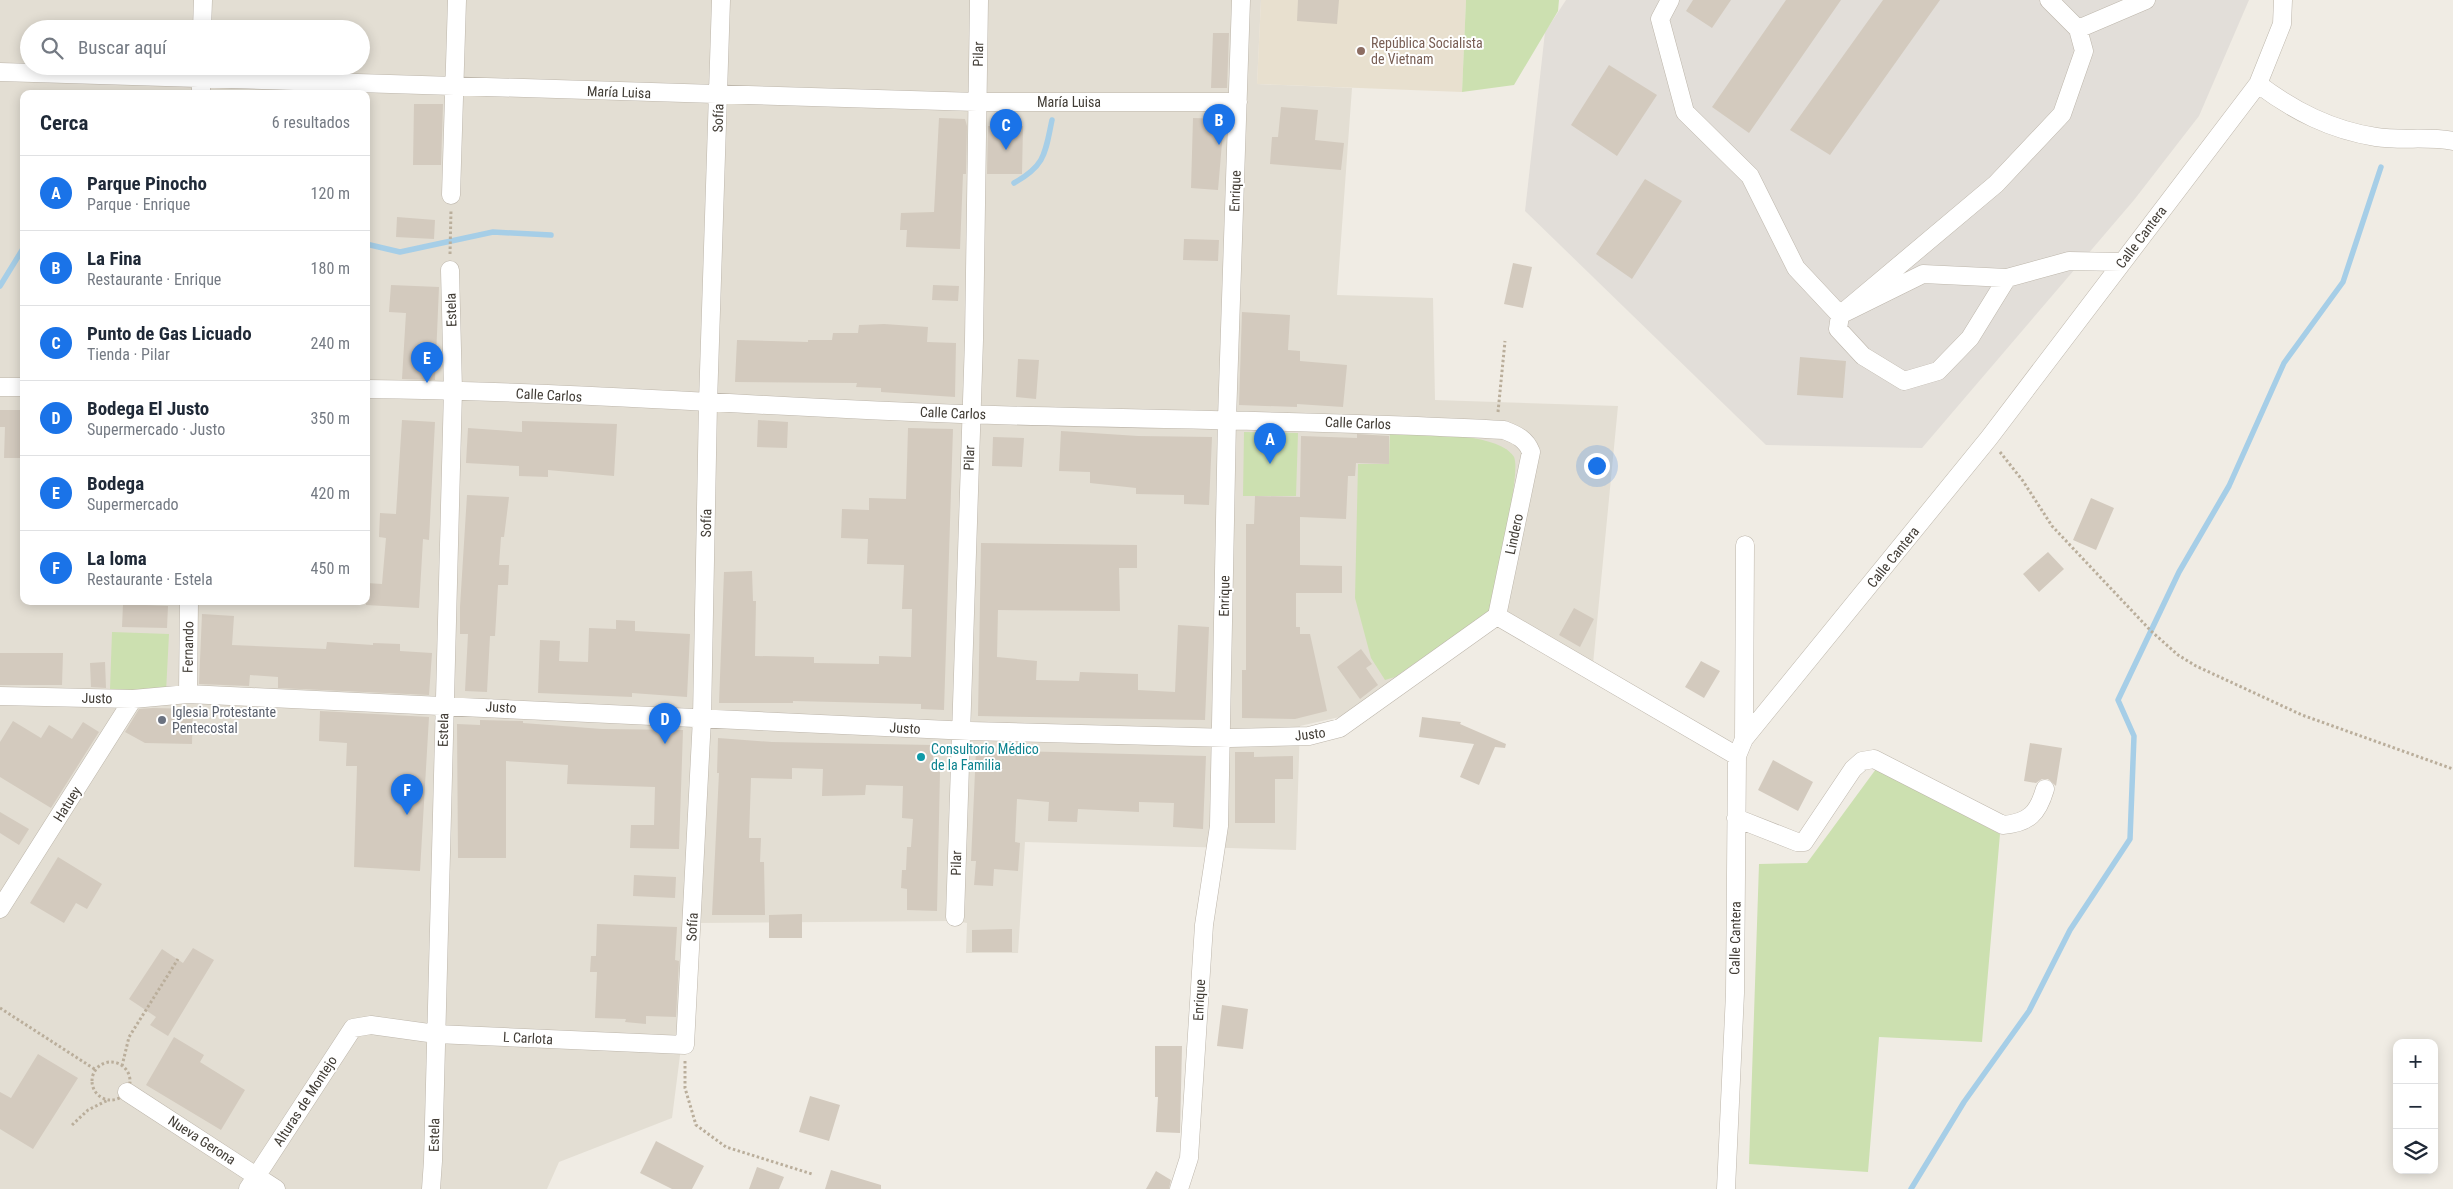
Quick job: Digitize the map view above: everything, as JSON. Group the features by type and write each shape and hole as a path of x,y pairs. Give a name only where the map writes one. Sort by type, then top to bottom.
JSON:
{"street":[{"path":"202,20 203,0"},
{"path":"451,195 457,0"},
{"name":"Sofía","path":"686,1045 702,718 708,403 721,0"},
{"name":"Pilar","path":"954,917 971,414 979,0"},
{"name":"Enrique","path":"1179,1189 1189,1158 1204,925 1219,826 1227,419 1241,0"},
{"path":"1670,0 1660,19 1685,112 1750,176 1796,268 1840,315"},
{"path":"2007,278 1970,338 1938,371 1904,381 1863,356 1838,328 1840,315 1996,184 2062,114 2084,51 2078,29 2049,0"},
{"path":"2078,29 2146,0"},
{"name":"Calle Cantera","path":"1726,1189 1735,993 1737,756 1744,739 1990,438 2258,84 2282,24 2282,0"},
{"name":"María Luisa","path":"0,72 20,73"},
{"name":"María Luisa","path":"86,75 977,102 1238,102"},
{"path":"2258,84 2282,102 2312,119 2341,128 2377,137 2453,141"},
{"path":"1840,315 1923,274 2007,278 2069,261 2122,262"},
{"name":"Estela","path":"431,1189 453,390 450,270"},
{"path":"0,387 20,387"},
{"name":"Calle Carlos","path":"370,390 453,390 971,414 1227,419 1504,430 1522,438 1528,444 1531,452"},
{"name":"Lindero","path":"1497,616 1531,452"},
{"path":"1744,739 1745,545"},
{"name":"Fernando","path":"188,605 188,694"},
{"path":"1497,616 1737,756"},
{"name":"Justo","path":"0,696 133,699 188,694 444,704 959,731 1221,738 1310,736 1340,728 1497,616"},
{"name":"Hatuey","path":"0,909 133,699"},
{"path":"1736,818 1797,842 1804,842 1853,768 1862,761 1874,759 2003,826 2020,823 2028,819 2040,806 2045,788"},
{"name":"L Carlota","path":"371,1025 436,1034 686,1045"},
{"name":"Alturas de Montejo","path":"252,1182 353,1028 371,1025"},
{"name":"Nueva Gerona","path":"127,1092 252,1182 276,1189"}],"path":[{"path":"450,247 451,195"},
{"path":"1496,430 1504,341"},
{"path":"1990,438 2023,481 2052,526 2151,631 2178,655 2196,666 2302,715 2453,769"},
{"path":"122,1066 129,1038 178,959"},
{"path":"0,1008 96,1070"},
{"path":"686,1045 685,1088 696,1125 726,1147 812,1174"},
{"path":"72,1125 88,1110 109,1100"}],"shaded area":[{"path":"0,0 1261,0 1257,84 1352,88 1337,295 1433,298 1435,400 1618,406 1593,664 1502,608 1344,716 1300,726 1296,850 1025,842 1018,953 966,953 967,923 955,921 697,923 672,1118 559,1162 547,1189 0,1189"},
{"name":"República Socialista de Vietnam","path":"1261,0 1466,0 1462,92 1257,84"},
{"path":"1566,0 2249,0 2199,116 2134,200 1922,448 1766,445 1525,211 1545,32"}],"green space":[{"path":"1466,0 1559,0 1558,11 1514,85 1462,92"},
{"path":"1390,431 1450,435 1482,440 1508,450 1514,457 1515,467 1511,506 1490,611 1395,677 1385,680 1371,658 1355,598 1358,464 1389,464"},
{"path":"1244,432 1298,433 1296,496 1243,496"},
{"path":"112,632 169,634 166,692 110,690"},
{"path":"1876,769 2000,834 1982,1042 1879,1037 1868,1172 1749,1164 1759,864 1807,863"}],"building":[{"path":"1298,0 1339,0 1337,24 1297,21"},
{"path":"1693,0 1731,0 1712,28 1686,11"},
{"path":"1786,0 1841,0 1749,133 1712,107"},
{"path":"1883,0 1940,0 1830,155 1790,130"},
{"path":"1213,33 1229,33 1227,88 1211,88"},
{"path":"1609,65 1657,95 1617,156 1571,125"},
{"path":"414,104 443,104 441,165 413,165"},
{"path":"1281,107 1318,110 1315,140 1344,143 1341,170 1270,164 1272,137 1278,137"},
{"path":"939,118 965,119 967,126 966,174 963,174 960,249 906,247 907,230 900,230 901,213 934,212"},
{"path":"1193,118 1224,119 1218,190 1191,188"},
{"path":"988,126 1023,126 1022,174 987,174"},
{"path":"1645,179 1682,201 1632,279 1596,254"},
{"path":"397,217 435,220 434,239 396,237"},
{"path":"1184,239 1219,240 1218,261 1183,260"},
{"path":"1513,263 1532,267 1523,308 1504,304"},
{"path":"391,285 439,287 435,380 402,379 406,313 389,312"},
{"path":"933,285 959,286 958,301 932,300"},
{"path":"1242,312 1290,315 1288,350 1300,351 1300,361 1347,365 1343,407 1297,404 1297,407 1239,405"},
{"path":"884,324 928,327 927,342 956,343 955,397 881,392 881,388 856,387 857,383 735,382 737,340 808,342 808,340 832,340 833,333 858,333 859,325"},
{"path":"1800,357 1846,361 1843,398 1797,395"},
{"path":"1018,359 1039,360 1036,399 1016,397"},
{"path":"0,410 20,410 20,458 4,458 5,427 0,427"},
{"path":"402,420 435,422 429,540 423,539 419,608 366,605 370,605 370,583 382,584 386,538 379,537 380,513 396,514"},
{"path":"758,420 788,422 787,448 757,447"},
{"path":"522,421 617,424 614,476 548,470 548,477 519,476 519,466 466,463 468,428 522,432"},
{"path":"908,428 953,429 944,710 921,709 921,704 793,701 793,703 719,703 724,572 752,571 753,601 756,601 755,656 814,657 814,663 879,664 879,656 911,657 912,609 902,609 904,565 867,564 868,539 841,538 842,509 869,510 869,498 906,499"},
{"path":"1061,431 1138,436 1212,437 1209,505 1184,504 1184,495 1136,494 1136,488 1090,483 1090,472 1059,471"},
{"path":"1357,434 1389,436 1389,464 1356,463 1355,476 1348,476 1346,519 1300,517 1300,565 1342,566 1342,593 1296,593 1296,627 1300,627 1300,634 1310,634 1327,711 1295,719 1242,718 1242,670 1246,670 1246,524 1254,524 1255,496 1300,497 1301,436 1357,438"},
{"path":"993,437 1024,438 1022,467 992,466"},
{"path":"467,495 509,497 504,537 501,537 499,565 509,565 508,585 498,585 495,636 490,636 487,692 465,691 468,634 460,634 460,607"},
{"path":"2091,498 2114,508 2096,550 2073,540"},
{"path":"981,543 1137,545 1137,568 1119,568 1120,611 998,610 997,657 1037,661 1036,680 1079,681 1080,672 1138,674 1138,690 1175,692 1178,625 1209,627 1205,720 978,716"},
{"path":"2048,552 2064,569 2039,592 2023,574"},
{"path":"123,605 168,606 167,628 122,627"},
{"path":"1574,608 1594,619 1580,647 1559,635"},
{"path":"202,614 234,616 232,645 326,649 327,642 373,645 373,643 400,644 400,651 432,653 429,695 278,688 278,677 250,675 249,686 199,684"},
{"path":"616,620 635,621 635,631 690,634 687,697 632,693 632,697 538,693 540,640 560,641 559,661 588,662 589,628 616,629"},
{"path":"1361,649 1372,664 1366,668 1378,685 1360,699 1337,667"},
{"path":"0,653 63,653 62,685 0,685"},
{"path":"1701,661 1720,671 1704,698 1685,687"},
{"path":"105,662 106,688 91,687 90,663"},
{"name":"Iglesia Protestante Pentecostal","path":"139,709 193,709 192,744 145,743 125,732"},
{"path":"320,711 429,717 420,871 354,867 357,766 346,766 347,743 319,741"},
{"path":"1422,717 1461,722 1460,724 1506,744 1505,748 1495,747 1479,785 1460,777 1474,744 1419,737"},
{"path":"480,720 523,721 523,723 602,729 683,730 679,849 630,848 631,825 654,825 655,787 567,784 568,765 506,761 506,858 458,858 457,724 480,725"},
{"path":"13,721 41,738 49,725 72,739 83,722 99,732 51,808 0,777 0,742"},
{"path":"718,738 772,742 933,745 933,771 940,771 937,911 907,910 907,889 901,888 902,870 906,870 907,847 911,847 913,819 902,818 903,786 866,785 865,795 822,796 823,769 792,768 792,779 751,778 749,838 761,838 760,862 764,862 765,915 712,915 719,773 717,773"},
{"path":"2030,743 2062,748 2056,786 2048,779 2042,779 2036,783 2024,781"},
{"path":"976,750 1206,756 1203,829 1173,827 1174,803 1139,802 1139,812 1078,809 1077,822 1048,821 1049,802 1017,799 1015,842 1020,843 1018,871 994,869 993,886 974,885 976,861 971,861"},
{"path":"1235,752 1254,752 1254,757 1293,756 1293,779 1275,779 1275,823 1235,823"},
{"path":"1773,760 1813,782 1798,811 1758,790"},
{"path":"0,812 29,829 19,845 0,833"},
{"path":"58,857 102,884 87,909 76,903 64,923 30,903"},
{"path":"634,875 676,877 675,898 633,896"},
{"path":"802,914 802,938 769,938 769,915"},
{"path":"597,924 677,927 675,960 679,961 676,1017 646,1016 646,1024 625,1022 626,1019 595,1018 597,972 590,972 591,956 596,956"},
{"path":"1012,929 1012,952 972,952 972,930"},
{"path":"193,948 214,960 168,1036 150,1025 156,1017 129,999 162,949 183,963"},
{"path":"1222,1005 1248,1009 1243,1049 1217,1046"},
{"path":"174,1037 204,1055 200,1062 245,1090 221,1130 146,1085"},
{"path":"1155,1046 1182,1046 1180,1133 1156,1132 1158,1097 1155,1097"},
{"path":"38,1054 78,1078 33,1149 0,1129 0,1092 11,1098"},
{"path":"810,1096 840,1105 829,1141 799,1132"},
{"path":"656,1141 704,1166 692,1189 672,1189 640,1173"},
{"path":"757,1167 784,1177 779,1189 749,1189"},
{"path":"831,1170 881,1185 881,1189 825,1189"},
{"path":"1156,1171 1171,1180 1169,1189 1146,1189"}],"waterway":[{"path":"1014,183 1038,164 1048,141 1052,120"},
{"path":"1911,1189 1964,1102 2029,1011 2070,930 2130,839 2134,736 2118,700 2179,572 2229,486 2284,363 2343,282 2381,167"},
{"path":"370,245 400,252 493,232 551,235"},
{"path":"0,286 20,254"}],"place":[{"name":"República Socialista de Vietnam","path":"1361,51"},
{"name":"La Fina","path":"1219,145"},
{"name":"Punto de Gas Licuado","path":"1006,150"},
{"name":"Bodega","path":"427,383"},
{"name":"Parque Pinocho","path":"1270,464"},
{"name":"Iglesia Protestante Pentecostal","path":"162,720"},
{"name":"Bodega El Justo","path":"665,744"},
{"name":"Consultorio Médico de la Familia","path":"921,757"},
{"name":"La loma","path":"407,815"}]}
